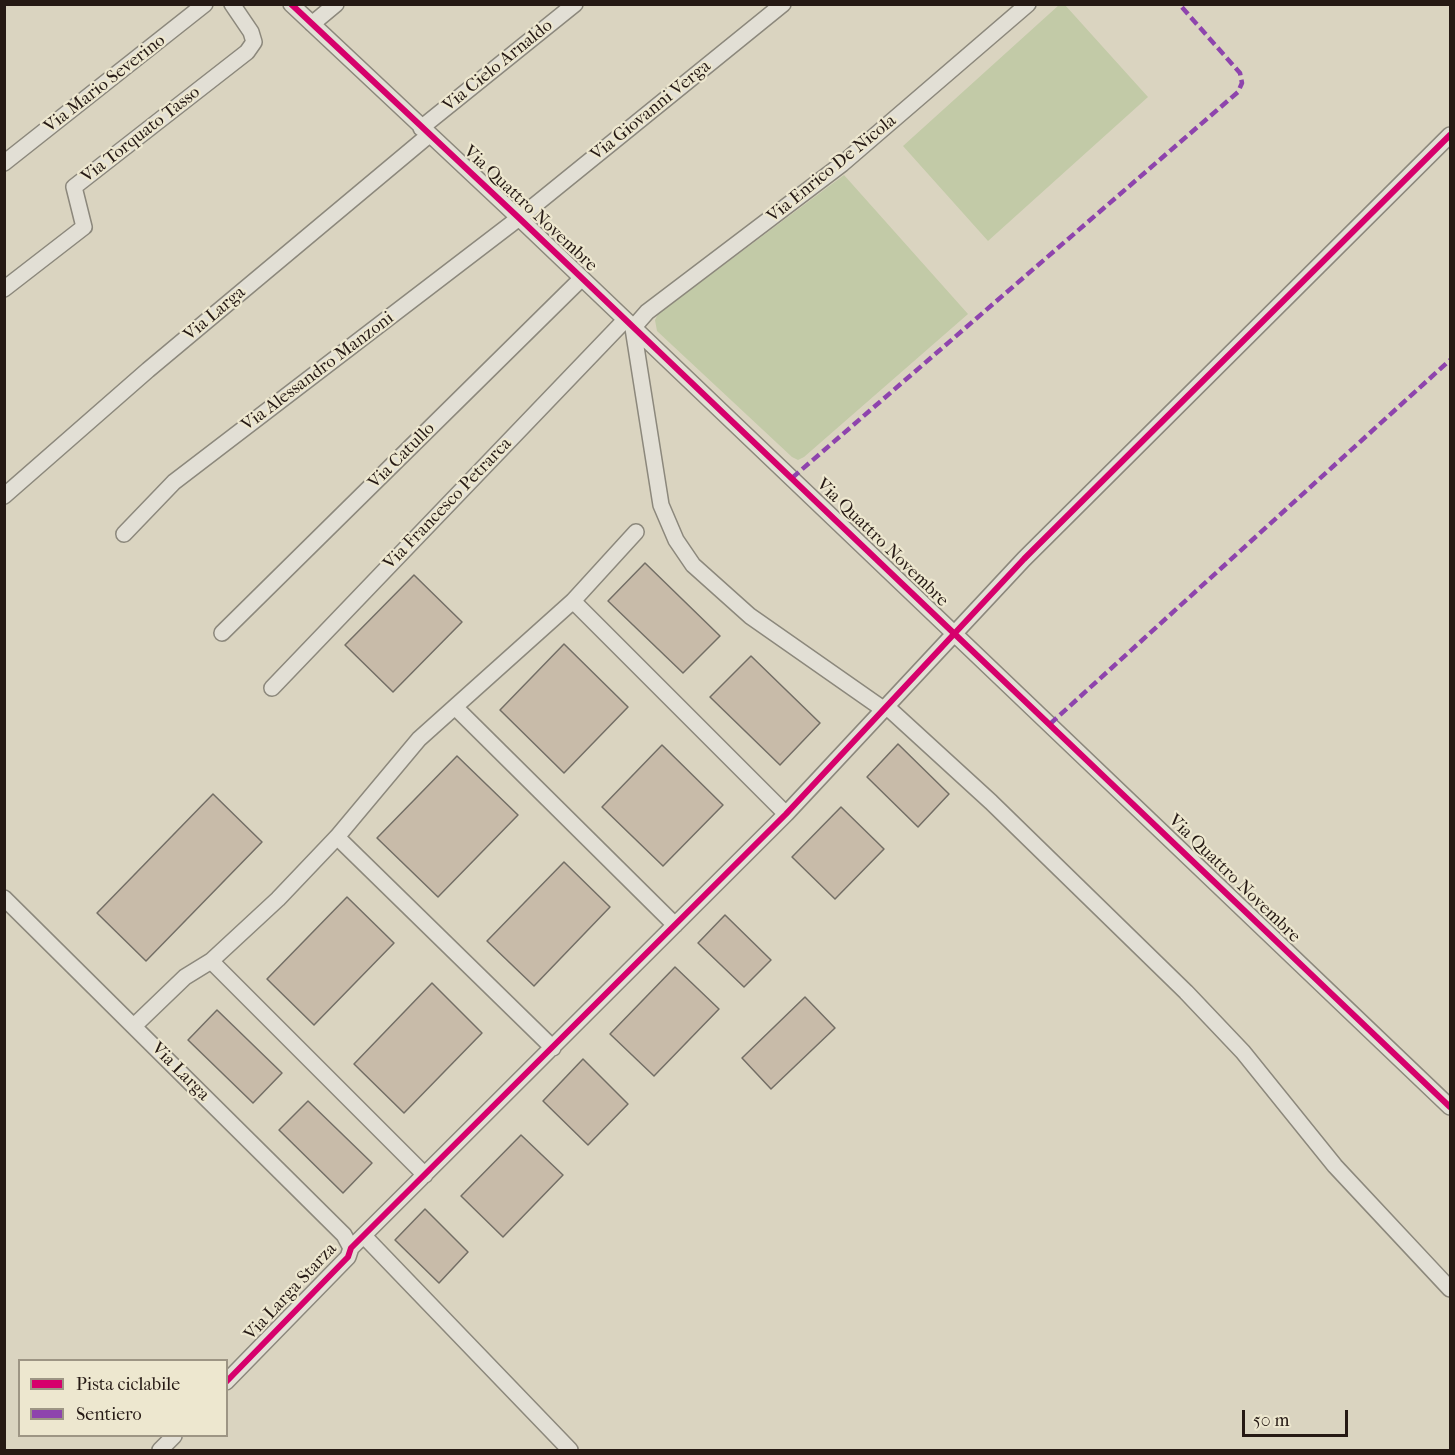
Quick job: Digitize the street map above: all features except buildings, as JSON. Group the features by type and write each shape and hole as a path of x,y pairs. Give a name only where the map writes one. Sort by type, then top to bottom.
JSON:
{"street":[{"name":"Via Mario Severino","path":"4,163 205,4"},
{"name":"Via Torquato Tasso","path":"4,289 84,227 74,187 247,52 254,42 232,4"},
{"name":"Via Quattro Novembre","path":"291,4 519,218 1450,1107"},
{"path":"312,24 336,4"},
{"name":"Via Cielo Arnaldo","path":"425,131 574,4"},
{"name":"Via Giovanni Verga","path":"519,218 783,4"},
{"name":"Via Enrico De Nicola","path":"629,324 842,164 1028,4"},
{"name":"Via Larga","path":"4,496 425,131"},
{"name":"Via Larga Starza","path":"228,1380 348,1257 351,1248 786,814 1024,559 1450,135"},
{"name":"Via Alessandro Manzoni","path":"124,534 174,482 519,218"},
{"name":"Via Catullo","path":"222,633 582,278"},
{"path":"629,324 661,505 676,540 693,565 750,616 884,707 991,802 1186,992 1243,1052 1335,1166 1450,1289"},
{"name":"Via Francesco Petrarca","path":"272,688 629,324"},
{"path":"134,1026 185,977 211,961 278,899 337,837 419,739 573,601 636,532"},
{"path":"573,601 786,814"},
{"path":"456,708 675,925"},
{"path":"337,837 553,1048"},
{"name":"Via Larga","path":"4,898 344,1235 351,1248"},
{"path":"211,961 425,1175"},
{"path":"364,1236 570,1450"},
{"path":"160,1450 173,1437"}],"green space":[{"path":"1059,5 1065,5 1148,97 988,241 903,146"},
{"path":"844,175 968,314 798,460 792,457 657,331 655,320 658,314"}],"marked path":[{"path":"792,478 1238,92 1242,83 1240,73 1179,4"},
{"path":"1050,724 1450,360"}],"cycle path":[{"path":"291,4 519,218 1450,1107"},
{"path":"228,1380 348,1257 351,1248 786,814 1024,559 1450,135"}]}
